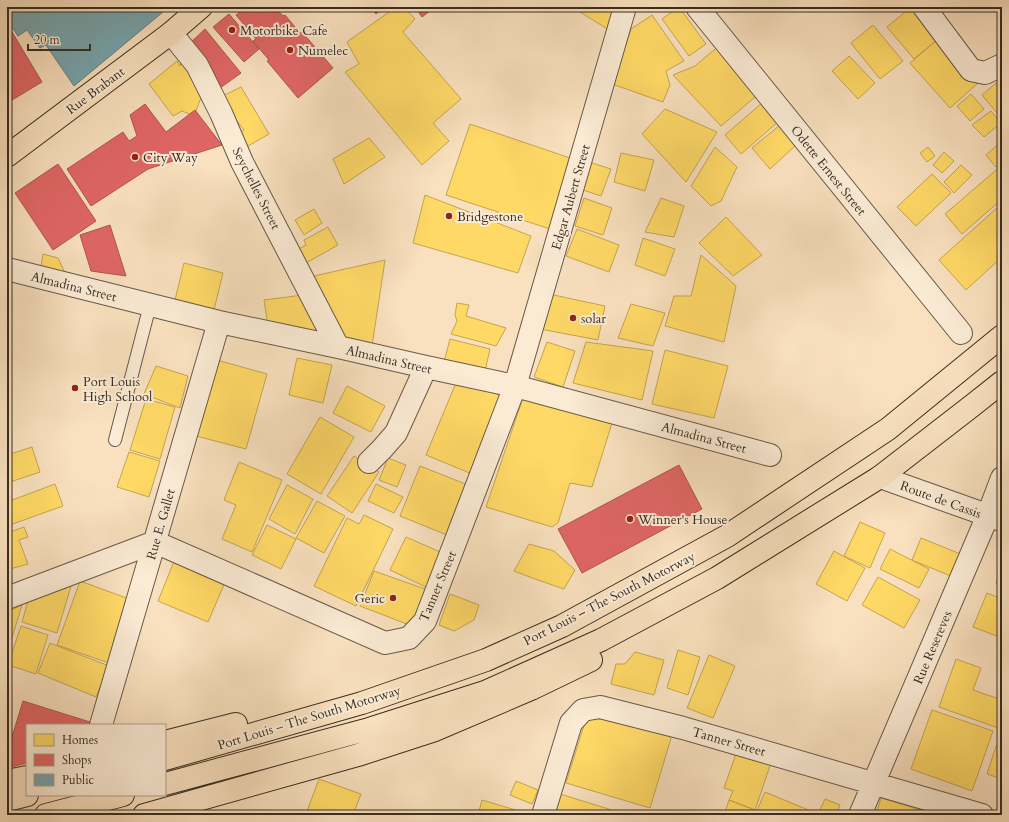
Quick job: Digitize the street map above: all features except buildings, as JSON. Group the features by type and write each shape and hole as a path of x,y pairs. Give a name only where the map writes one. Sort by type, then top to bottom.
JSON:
{"main road":[{"name":"Rue Brabant","path":"7,156 171,33 201,7"},
{"name":"Port Louis – The South Motorway","path":"169,752 362,703 486,660 562,626 727,536 888,429 1002,336"},
{"name":"Port Louis – The South Motorway","path":"175,781 369,729 485,692 601,640 717,578 880,477 1002,382"},
{"path":"144,815 358,755 435,730 532,689 610,651 717,578"},
{"path":"7,782 26,776"},
{"path":"7,800 26,795"},
{"path":"46,815 118,796"}],"street":[{"name":"Edgar Aubert Street","path":"515,386 625,7"},
{"name":"Odette Ernest Street","path":"697,7 961,333"},
{"path":"924,7 971,70 985,73 1002,65"},
{"name":"Seychelles Street","path":"171,33 197,65 221,113 242,162 338,347"},
{"name":"Almadina Street","path":"7,269 150,306 219,322 515,386 770,455"},
{"name":"Rue E. Gallet","path":"101,724 219,322"},
{"path":"369,462 382,450 396,432 426,367"},
{"name":"Tanner Street","path":"155,542 385,643 409,638 425,621 515,386"},
{"name":"Route de Cassis","path":"880,477 995,518"},
{"name":"Rue Resereves","path":"860,815 873,783 995,518 1002,478"},
{"path":"7,598 155,542"},
{"name":"Tanner Street","path":"543,815 571,723 583,710 600,707 676,726 982,815"}],"lane":[{"path":"115,440 150,306"}],"place":[{"name":"Motorbike Cafe","path":"232,30"},
{"name":"Numelec","path":"290,50"},
{"name":"City Way","path":"135,157"},
{"name":"Bridgestone","path":"449,216"},
{"name":"solar","path":"573,318"},
{"name":"Port Louis High School","path":"75,388"},
{"name":"Winner's House","path":"630,519"},
{"name":"Geric","path":"393,598"}]}
